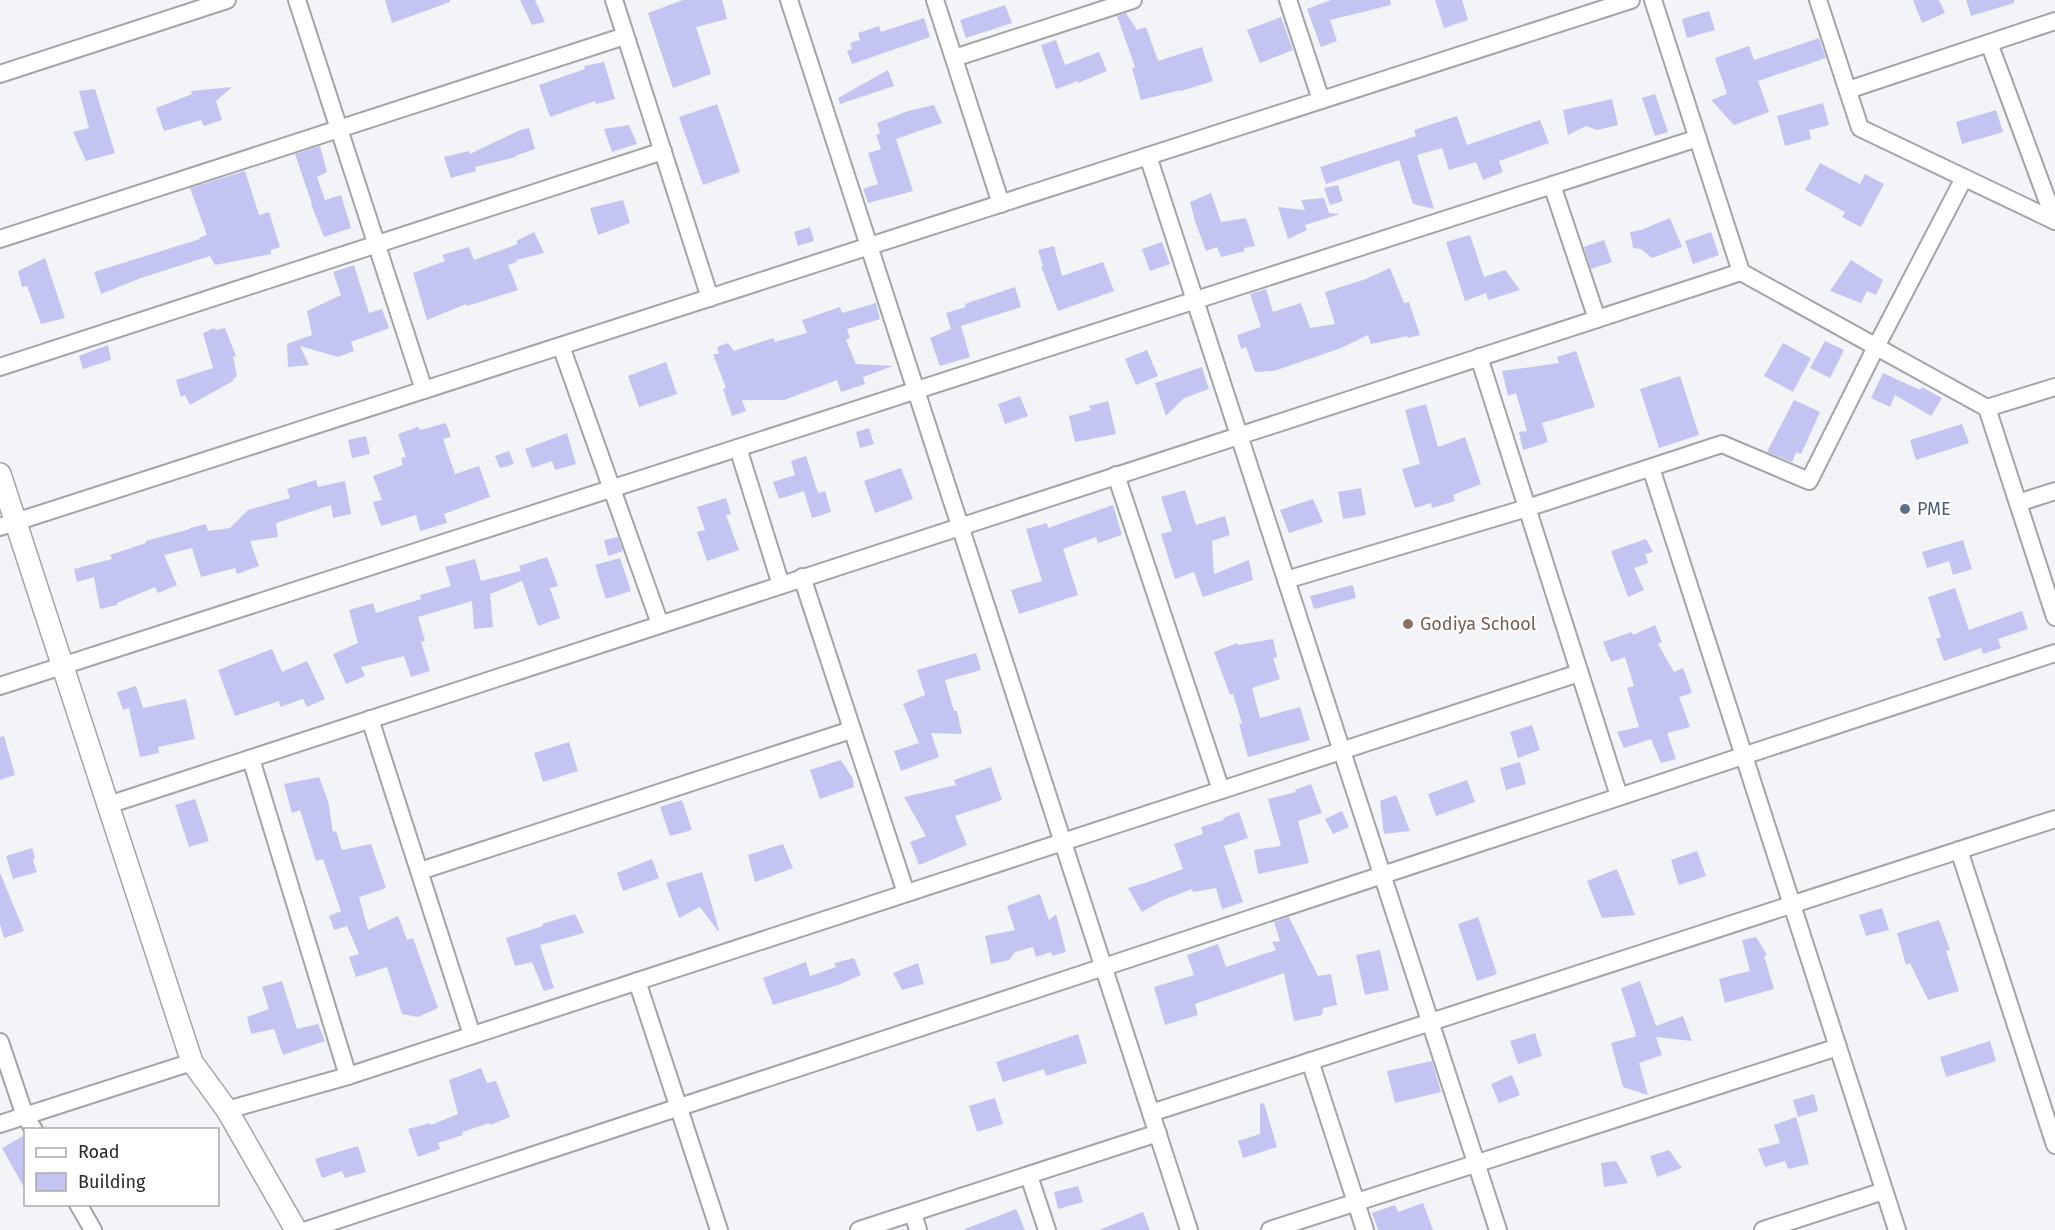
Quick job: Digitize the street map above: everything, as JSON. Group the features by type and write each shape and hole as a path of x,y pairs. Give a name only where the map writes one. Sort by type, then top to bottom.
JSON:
{"street":[{"path":"0,74 227,0"},
{"path":"297,0 424,390"},
{"path":"614,0 710,298"},
{"path":"789,0 1189,1230"},
{"path":"935,0 1001,204"},
{"path":"954,58 1133,0"},
{"path":"1288,0 1321,100"},
{"path":"8,525 1631,0"},
{"path":"1653,0 1741,272 1987,408 2055,617"},
{"path":"1818,0 1860,128 2055,221"},
{"path":"1848,90 2055,21"},
{"path":"0,239 625,36"},
{"path":"1989,43 2055,221"},
{"path":"0,686 1698,138"},
{"path":"0,367 663,151"},
{"path":"1148,156 1498,1230"},
{"path":"1286,580 1527,508 1722,444 1809,481 1964,178"},
{"path":"1552,185 1597,319"},
{"path":"108,805 1741,272"},
{"path":"561,346 660,624"},
{"path":"1479,357 1619,796"},
{"path":"1987,408 2055,387"},
{"path":"738,448 782,585"},
{"path":"1651,468 1897,1230"},
{"path":"0,474 8,525 62,666 192,1062 227,1110 296,1230"},
{"path":"1116,476 1221,790"},
{"path":"2018,503 2055,491"},
{"path":"802,577 906,893"},
{"path":"307,1230 2055,653"},
{"path":"227,1110 348,1076 1579,673"},
{"path":"370,719 472,1035"},
{"path":"420,871 851,730"},
{"path":"251,759 348,1076"},
{"path":"1151,1113 2055,819"},
{"path":"1959,850 2055,1145"},
{"path":"637,981 719,1230"},
{"path":"0,1042 29,1123"},
{"path":"1270,1230 1838,1047"},
{"path":"1310,1061 1365,1230"},
{"path":"0,1124 29,1123 192,1062"},
{"path":"859,1230 1158,1133"},
{"path":"1029,1176 1047,1230"},
{"path":"1763,1230 1884,1191"},
{"path":"79,1206 93,1230"},
{"path":"913,1213 918,1230"}],"building":[{"path":"385,0 450,0 450,2 392,23"},
{"path":"520,0 535,0 545,22 532,25"},
{"path":"683,0 722,0 727,19 696,27 711,74 673,88 648,13"},
{"path":"1331,0 1390,0 1391,5 1330,20 1337,41 1321,47 1307,9"},
{"path":"1435,0 1462,0 1468,20 1444,28"},
{"path":"1913,0 1939,0 1945,13 1922,23"},
{"path":"1966,0 2014,0 2014,3 1971,16"},
{"path":"1005,5 1012,23 966,38 960,20"},
{"path":"1709,11 1715,30 1687,38 1682,19"},
{"path":"1126,13 1137,30 1146,27 1158,61 1202,47 1213,81 1141,100 1132,68 1135,67 1117,16"},
{"path":"1281,17 1293,50 1260,63 1247,30"},
{"path":"924,18 930,37 852,64 847,51 852,49 850,43 860,40 858,33 879,26 881,32"},
{"path":"1819,38 1826,58 1758,81 1769,112 1734,125 1711,100 1727,94 1715,58 1749,46 1754,60"},
{"path":"1056,40 1065,65 1099,52 1107,71 1056,89 1041,45"},
{"path":"604,62 615,99 596,104 595,101 550,117 539,85 585,69 584,66"},
{"path":"888,70 894,86 840,104 838,98"},
{"path":"232,87 216,101 222,120 204,126 201,120 164,131 156,108 192,94 191,91"},
{"path":"95,89 115,153 86,161 73,132 89,128 79,91"},
{"path":"1655,94 1668,132 1655,136 1642,98"},
{"path":"1612,99 1618,125 1597,130 1586,126 1568,135 1563,110"},
{"path":"1823,103 1829,125 1809,130 1811,139 1785,146 1777,116"},
{"path":"717,104 740,172 703,185 679,117"},
{"path":"934,105 942,123 896,139 913,191 868,203 863,189 878,184 868,153 881,149 876,135 880,133 877,123 908,111"},
{"path":"1996,110 2003,132 1962,144 1956,122"},
{"path":"1457,116 1467,145 1540,120 1549,143 1499,161 1503,172 1483,180 1476,162 1449,170 1442,148 1417,155 1434,209 1413,204 1399,160 1326,184 1320,167 1416,136 1414,130"},
{"path":"629,125 637,144 612,152 604,129"},
{"path":"529,128 535,149 516,157 475,167 476,171 451,178 444,157 469,151 470,154"},
{"path":"320,146 327,172 317,177 325,200 341,195 351,228 324,237 295,154"},
{"path":"1820,163 1860,184 1865,174 1884,184 1861,227 1842,217 1845,212 1805,190"},
{"path":"245,171 259,215 269,212 280,247 271,250 271,254 215,265 210,256 141,278 101,294 94,272 207,235 190,188"},
{"path":"1338,185 1343,201 1330,205 1324,188"},
{"path":"1211,193 1221,222 1246,218 1255,246 1221,257 1217,247 1206,251 1190,202"},
{"path":"1324,198 1329,213 1340,214 1305,225 1307,230 1288,239 1278,207 1305,210 1301,200"},
{"path":"623,200 630,223 598,235 590,208"},
{"path":"1670,218 1682,247 1652,258 1641,249 1633,248 1630,232"},
{"path":"810,227 814,241 798,246 794,232"},
{"path":"534,232 544,253 516,260 517,262 508,265 518,290 467,306 466,304 427,320 413,273 445,261 442,255 469,247 474,260 518,244 516,241"},
{"path":"1711,232 1719,255 1693,264 1685,241"},
{"path":"1470,235 1484,277 1505,270 1520,290 1488,300 1486,293 1465,301 1446,242"},
{"path":"1604,240 1612,262 1591,269 1584,247"},
{"path":"1162,242 1170,264 1150,271 1142,249"},
{"path":"1054,246 1062,276 1103,262 1114,291 1058,311 1041,266 1043,266 1038,250"},
{"path":"45,258 65,318 41,324 27,286 22,287 18,271"},
{"path":"1851,260 1883,280 1876,295 1867,291 1861,303 1830,291"},
{"path":"354,265 369,313 382,309 389,328 351,342 354,351 338,357 300,346 309,365 288,367 287,344 312,335 307,311 341,295 333,272"},
{"path":"1390,268 1404,303 1409,302 1420,335 1371,344 1368,335 1341,348 1274,371 1255,372 1246,347 1241,349 1237,335 1261,327 1250,294 1266,289 1273,312 1301,303 1310,328 1335,324 1325,292 1366,279"},
{"path":"1015,287 1021,307 961,326 970,357 940,366 930,338 951,329 946,313"},
{"path":"876,303 880,319 847,329 850,338 846,340 856,364 893,366 863,377 865,384 841,392 837,380 784,400 742,400 746,411 732,416 723,389 726,388 713,354 719,354 717,347 728,343 734,351 773,338 775,342 807,333 802,320 840,307 842,313"},
{"path":"214,328 216,330 225,328 236,356 233,357 237,376 233,381 190,405 185,395 181,397 176,380 213,368 203,333"},
{"path":"1825,341 1844,350 1830,378 1810,368"},
{"path":"1783,343 1811,358 1793,392 1764,376"},
{"path":"108,345 111,360 83,369 79,356"},
{"path":"1147,350 1158,376 1136,385 1125,359"},
{"path":"1576,351 1595,407 1542,423 1548,442 1523,450 1519,432 1527,431 1516,393 1508,396 1502,371 1559,363 1557,357"},
{"path":"666,362 677,394 639,407 628,376"},
{"path":"1202,367 1209,389 1184,398 1166,416 1155,383"},
{"path":"1883,373 1920,390 1922,387 1942,398 1931,416 1895,395 1890,407 1871,398"},
{"path":"1680,376 1699,435 1659,448 1640,389"},
{"path":"1020,396 1028,416 1005,424 998,404"},
{"path":"1794,400 1820,412 1801,454 1796,452 1792,462 1767,452"},
{"path":"1108,401 1116,434 1075,442 1069,416 1091,410 1089,406"},
{"path":"1426,404 1438,447 1465,437 1481,484 1453,495 1455,501 1432,508 1431,503 1415,508 1402,469 1420,464 1405,410"},
{"path":"446,423 451,437 443,439 455,474 479,466 490,497 444,514 447,523 420,531 416,515 381,526 373,502 382,500 373,476 403,465 401,458 406,457 398,434 418,427 420,430"},
{"path":"1962,424 1969,443 1916,460 1910,440"},
{"path":"869,428 874,444 860,448 856,432"},
{"path":"567,433 576,464 555,470 552,461 532,468 525,449"},
{"path":"366,436 370,454 352,458 348,440"},
{"path":"509,451 514,464 500,468 495,456"},
{"path":"806,456 818,493 825,491 831,512 812,518 804,491 779,499 773,482 795,475 791,461"},
{"path":"901,468 913,499 875,513 864,481"},
{"path":"316,480 318,487 345,481 351,514 333,518 331,505 276,523 278,537 250,541 259,566 237,574 235,568 201,577 192,548 164,555 177,585 158,593 155,587 117,603 117,605 100,609 94,577 77,582 74,569 112,559 110,555 190,528 206,524 208,531 230,528 248,510 290,498 287,489"},
{"path":"1361,488 1366,515 1343,519 1338,492"},
{"path":"1185,490 1196,525 1225,516 1230,535 1212,541 1214,574 1249,560 1253,580 1203,597 1194,572 1175,579 1161,534 1172,531 1161,497"},
{"path":"726,498 731,514 726,515 739,550 707,561 697,532 705,530 697,507"},
{"path":"1313,499 1323,522 1289,533 1280,510"},
{"path":"1113,505 1122,535 1098,543 1096,537 1063,549 1078,595 1019,614 1011,590 1042,581 1026,529 1047,523 1048,528"},
{"path":"618,537 623,551 608,556 604,540"},
{"path":"1646,539 1653,552 1645,554 1648,563 1634,568 1644,590 1628,597 1611,551"},
{"path":"1963,540 1972,569 1953,575 1949,561 1927,568 1922,552"},
{"path":"547,557 558,586 550,588 560,618 538,626 522,581 490,594 493,627 474,629 472,601 418,617 425,641 421,642 430,671 411,677 404,656 361,667 365,676 346,684 333,654 358,643 349,610 373,603 376,613 421,599 420,595 451,586 445,567 475,559 481,581 521,571 519,566"},
{"path":"620,558 631,591 606,599 595,565"},
{"path":"1353,585 1356,598 1314,609 1310,596"},
{"path":"1955,588 1969,630 2022,611 2028,629 1998,639 2001,648 1983,654 1981,648 1944,661 1936,639 1941,637 1928,597"},
{"path":"1655,625 1662,642 1658,644 1674,672 1683,668 1692,693 1679,697 1690,727 1667,733 1676,759 1661,763 1651,739 1624,748 1617,732 1639,727 1627,688 1634,686 1625,657 1611,662 1603,642 1632,632 1633,635"},
{"path":"1273,639 1277,657 1273,658 1280,679 1252,688 1260,718 1300,707 1310,740 1248,757 1239,724 1242,723 1233,694 1230,695 1214,652 1237,643 1238,645"},
{"path":"272,649 282,672 307,661 325,699 307,707 303,699 280,707 279,701 235,716 218,670"},
{"path":"976,653 981,670 945,680 954,711 957,711 962,734 931,733 939,757 901,771 894,751 919,743 903,704 925,695 917,670"},
{"path":"136,686 143,708 186,699 195,739 158,747 159,753 140,757 129,708 123,710 117,692"},
{"path":"1532,725 1540,750 1518,758 1510,732"},
{"path":"4,736 15,775 0,780 0,737"},
{"path":"569,742 578,771 543,782 534,753"},
{"path":"841,760 853,779 854,787 820,799 810,770"},
{"path":"1520,762 1526,784 1506,790 1500,768"},
{"path":"991,767 1002,800 955,816 967,845 919,865 910,842 926,836 904,797 956,785 954,780"},
{"path":"319,777 328,801 333,832 336,831 342,850 371,844 386,888 359,897 368,930 398,916 407,940 413,938 438,1008 418,1017 402,1014 387,967 356,977 349,957 359,954 347,926 334,930 329,916 341,911 323,859 316,861 300,810 292,813 284,784"},
{"path":"1467,780 1475,802 1436,816 1428,794"},
{"path":"1311,784 1322,813 1298,821 1309,863 1258,874 1254,850 1281,846 1268,799 1296,792 1295,790"},
{"path":"1396,795 1410,831 1384,834 1380,801"},
{"path":"195,799 209,841 189,847 175,805"},
{"path":"682,800 692,830 670,836 660,807"},
{"path":"1342,811 1349,827 1333,834 1325,819"},
{"path":"1239,812 1248,838 1224,846 1243,902 1222,909 1216,888 1193,892 1192,889 1163,900 1142,912 1128,888 1183,869 1174,844 1203,834 1201,827 1224,820 1223,818"},
{"path":"783,844 793,868 755,882 748,855"},
{"path":"32,848 37,872 13,879 6,856"},
{"path":"1697,851 1706,876 1679,885 1671,860"},
{"path":"652,859 659,878 623,891 617,873"},
{"path":"1617,869 1635,915 1602,918 1587,881"},
{"path":"702,872 718,931 700,907 679,918 666,883"},
{"path":"0,873 24,931 4,938 0,924"},
{"path":"1040,894 1049,920 1056,914 1066,952 1052,956 1051,952 1036,957 1033,947 1015,952 1009,960 991,964 985,936 1015,930 1007,906"},
{"path":"1882,908 1889,930 1866,936 1859,915"},
{"path":"575,914 584,933 540,945 554,988 544,991 532,962 515,966 506,938"},
{"path":"1289,917 1318,976 1331,974 1337,1005 1323,1008 1322,1015 1294,1021 1284,973 1195,1004 1198,1015 1165,1025 1154,987 1194,975 1187,955 1218,944 1226,967 1276,950 1272,942 1280,941 1274,922"},
{"path":"1478,917 1497,974 1477,981 1458,924"},
{"path":"1939,920 1950,950 1946,951 1959,991 1928,1000 1910,963 1906,965 1897,933"},
{"path":"1756,937 1767,955 1764,956 1774,989 1725,1003 1719,979 1750,971 1742,940"},
{"path":"1380,950 1389,990 1365,995 1356,955"},
{"path":"854,958 861,975 838,985 773,1005 763,978 806,962 810,976 836,967 834,963"},
{"path":"918,963 924,984 902,990 893,973"},
{"path":"282,981 297,1029 318,1024 325,1041 283,1055 274,1029 251,1034 247,1017 269,1009 262,987"},
{"path":"1640,981 1656,1026 1683,1016 1692,1041 1656,1037 1662,1055 1639,1063 1648,1095 1623,1087 1611,1043 1637,1036 1634,1035 1636,1034 1621,988"},
{"path":"1535,1033 1542,1056 1518,1064 1510,1041"},
{"path":"1078,1034 1087,1063 1046,1076 1044,1069 1003,1082 996,1062"},
{"path":"1990,1041 1996,1061 1946,1077 1940,1057"},
{"path":"1432,1061 1441,1092 1395,1103 1387,1071"},
{"path":"481,1068 487,1083 496,1081 510,1117 462,1132 463,1135 438,1143 440,1149 418,1157 408,1129 430,1123 431,1125 458,1114 449,1080"},
{"path":"1512,1075 1520,1095 1499,1103 1491,1084"},
{"path":"1814,1094 1818,1111 1798,1117 1793,1100"},
{"path":"995,1098 1003,1124 977,1132 969,1106"},
{"path":"1264,1103 1277,1147 1243,1158 1238,1141 1260,1134 1260,1104"},
{"path":"1796,1117 1809,1164 1788,1169 1785,1161 1765,1167 1758,1149 1780,1143 1774,1125"},
{"path":"24,1136 24,1187 2,1148"},
{"path":"358,1146 366,1172 345,1178 342,1171 322,1178 315,1159"},
{"path":"1669,1150 1682,1168 1657,1177 1650,1156"},
{"path":"1616,1161 1628,1183 1604,1187 1601,1163"},
{"path":"1078,1186 1083,1202 1058,1209 1054,1192"},
{"path":"1423,1203 1433,1230 1378,1230 1372,1213 1395,1205 1398,1212"},
{"path":"1016,1209 1025,1230 965,1230 965,1229"},
{"path":"1143,1212 1150,1230 1099,1230"}],"place":[{"name":"PME","path":"1905,509"},
{"name":"Godiya School","path":"1408,624"}]}
